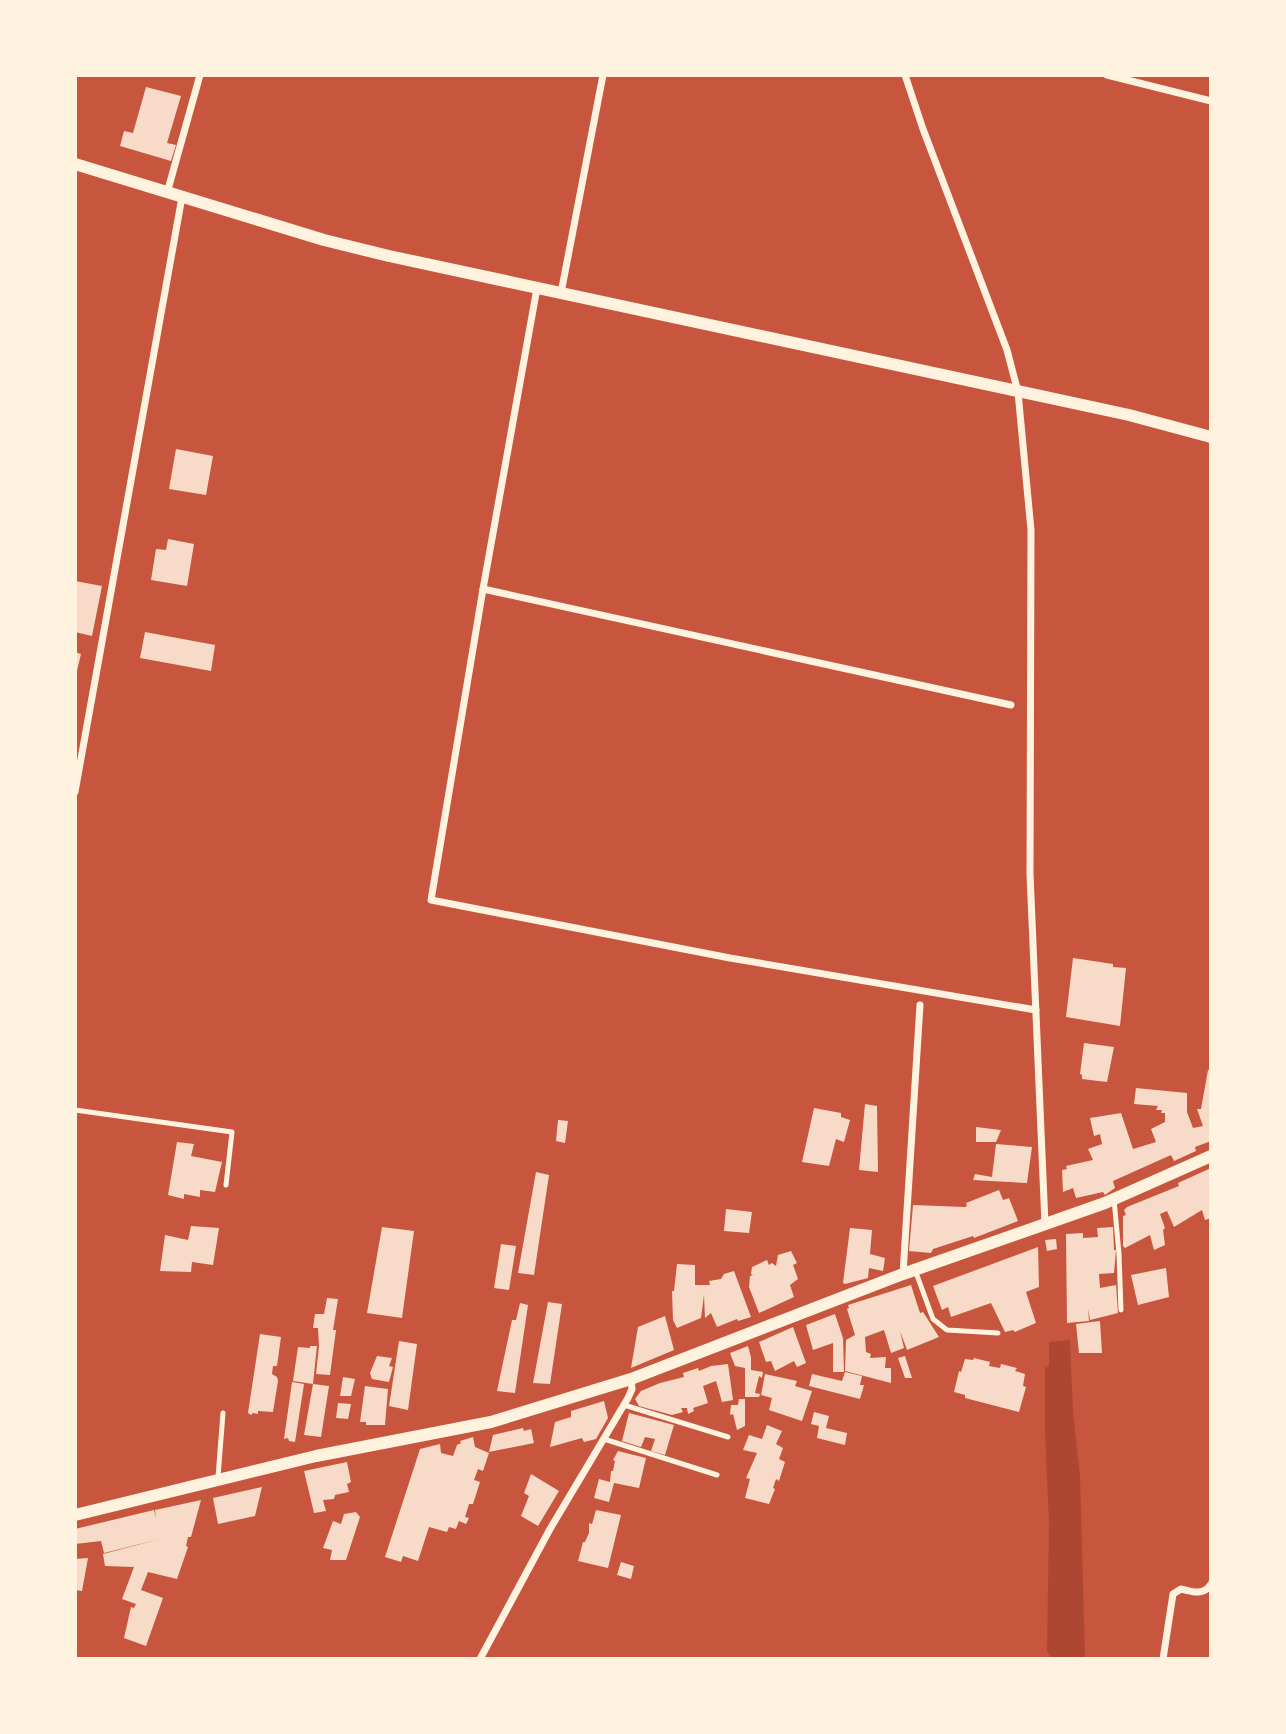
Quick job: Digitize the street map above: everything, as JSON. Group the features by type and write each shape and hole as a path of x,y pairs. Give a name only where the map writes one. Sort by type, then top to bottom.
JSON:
{"street":[{"path":"167,193 200,75"},
{"path":"562,293 592,122 603,75"},
{"path":"905,75 1007,350 1018,392 1031,530 1030,874 1045,1224"},
{"path":"1107,75 1211,101"},
{"path":"75,164 324,240 1129,415 1211,437"},
{"path":"75,792 181,198"},
{"path":"537,288 482,589 431,900 730,958 1036,1010"},
{"path":"482,589 1011,705"},
{"path":"909,1272 920,1005"},
{"path":"75,1515 316,1456 491,1422 631,1379 909,1272 1114,1199 1211,1156"},
{"path":"480,1659 550,1529 624,1405 632,1389 631,1379"},
{"path":"1163,1659 1173,1594 1181,1589 1199,1593 1208,1589 1211,1584"}],"lane":[{"path":"75,1110 232,1132 226,1185"},
{"path":"1114,1199 1121,1310"},
{"path":"909,1272 933,1319 947,1330 998,1333"},
{"path":"624,1405 728,1437"},
{"path":"218,1481 223,1413"},
{"path":"604,1439 718,1475"}],"shaded area":[{"path":"1070,1340 1073,1413 1080,1475 1085,1659 1051,1659 1047,1651 1049,1523 1045,1368 1049,1366 1049,1342"}],"building":[{"path":"146,87 181,96 167,143 176,145 171,161 120,146 124,131 133,133"},
{"path":"176,449 213,456 206,495 169,489"},
{"path":"168,539 194,544 187,586 151,580 156,549 166,550"},
{"path":"75,581 102,586 92,636 75,632"},
{"path":"145,632 215,645 211,671 140,658"},
{"path":"75,652 81,654 76,675 75,675"},
{"path":"1073,958 1126,968 1120,1026 1066,1017"},
{"path":"1084,1043 1114,1047 1107,1082 1082,1079 1080,1074"},
{"path":"1208,1070 1211,1070 1211,1141 1195,1147 1196,1151 1174,1161 1171,1155 1113,1181 1115,1188 1105,1195 1103,1192 1076,1198 1073,1188 1063,1192 1062,1170 1067,1169 1066,1166 1093,1160 1088,1149 1102,1144 1100,1134 1094,1136 1090,1118 1121,1113 1133,1149 1156,1142 1151,1129 1165,1122 1165,1113 1156,1110 1158,1106 1134,1104 1136,1088 1187,1093 1187,1112 1193,1128 1203,1126 1197,1109 1201,1109"},
{"path":"865,1104 877,1106 878,1172 859,1170"},
{"path":"814,1108 841,1113 841,1117 850,1120 844,1142 836,1139 829,1166 802,1162"},
{"path":"558,1120 568,1121 565,1143 556,1141"},
{"path":"976,1127 1001,1130 996,1142 976,1142"},
{"path":"177,1142 194,1144 191,1156 222,1162 215,1192 200,1190 200,1197 184,1194 184,1199 168,1195"},
{"path":"996,1144 1032,1147 1027,1183 973,1180 975,1174 992,1177"},
{"path":"1211,1168 1211,1218 1205,1220 1202,1210 1174,1227 1167,1211 1160,1214 1165,1228 1165,1245 1154,1250 1150,1235 1125,1248 1123,1246 1123,1216 1126,1215 1124,1210 1127,1207 1179,1186 1178,1183"},
{"path":"536,1172 549,1175 534,1275 518,1273"},
{"path":"999,1190 1003,1200 1009,1198 1018,1221 974,1238 973,1236 933,1249 931,1253 909,1251 913,1205 965,1207 966,1203"},
{"path":"726,1209 752,1212 749,1233 724,1231"},
{"path":"191,1226 219,1228 213,1265 192,1262 191,1272 160,1271 165,1235 188,1240"},
{"path":"382,1227 414,1231 402,1318 367,1313"},
{"path":"1113,1227 1116,1250 1114,1273 1099,1274 1100,1288 1116,1285 1118,1313 1090,1320 1088,1309 1089,1321 1067,1323 1066,1234 1083,1233 1083,1238 1098,1237 1097,1228"},
{"path":"850,1228 872,1230 870,1254 885,1258 883,1271 869,1268 868,1278 845,1284 843,1283"},
{"path":"1056,1239 1057,1249 1047,1251 1045,1240"},
{"path":"501,1244 516,1246 509,1290 494,1288"},
{"path":"1038,1247 1039,1287 1026,1292 1036,1323 1015,1332 1005,1332 991,1303 951,1317 948,1307 942,1310 933,1286"},
{"path":"791,1251 797,1263 793,1265 798,1279 790,1285 794,1297 759,1313 749,1287 750,1276 753,1275 752,1267 767,1260 769,1265 772,1263 776,1266 778,1255"},
{"path":"677,1264 695,1265 695,1285 710,1285 709,1281 721,1279 724,1274 734,1271 751,1317 717,1327 711,1313 705,1318 704,1295 701,1318 677,1328 673,1320 672,1291"},
{"path":"1166,1268 1169,1297 1138,1305 1131,1275"},
{"path":"911,1285 920,1313 923,1312 939,1337 907,1350 900,1331 904,1348 891,1353 884,1330 865,1337 866,1352 871,1354 870,1358 886,1357 885,1368 891,1368 891,1383 845,1371 846,1340 855,1335 848,1305"},
{"path":"327,1298 338,1299 330,1375 316,1374 318,1328 313,1328 315,1314 324,1314"},
{"path":"548,1302 562,1304 550,1384 533,1383"},
{"path":"520,1303 528,1305 515,1393 497,1391 512,1320 516,1320"},
{"path":"835,1314 843,1338 844,1372 833,1372 833,1343 813,1350 806,1325"},
{"path":"665,1316 674,1350 631,1368 638,1327"},
{"path":"1100,1321 1102,1353 1079,1353 1076,1324"},
{"path":"793,1327 806,1363 797,1367 794,1361 775,1371 771,1361 766,1362 759,1342"},
{"path":"260,1334 281,1337 277,1366 273,1366 272,1374 278,1381 273,1412 258,1411 258,1414 251,1415 248,1413"},
{"path":"399,1341 417,1344 408,1410 389,1406"},
{"path":"317,1346 313,1384 293,1381 298,1347"},
{"path":"748,1346 751,1370 763,1372 762,1378 759,1376 755,1393 760,1394 759,1397 745,1397 745,1368 735,1366 730,1353"},
{"path":"377,1356 392,1358 389,1366 393,1367 389,1382 372,1379 370,1373"},
{"path":"905,1356 912,1378 905,1378 898,1358"},
{"path":"965,1359 990,1362 989,1366 1000,1368 1001,1364 1017,1368 1015,1371 1025,1374 1023,1386 1026,1387 1019,1412 965,1398 965,1395 954,1392"},
{"path":"728,1364 733,1400 722,1402 716,1381 703,1386 708,1403 693,1408 694,1411 688,1414 687,1408 681,1408 683,1412 672,1415 639,1406 635,1399 641,1391 684,1377 683,1373"},
{"path":"845,1372 862,1376 860,1385 864,1385 860,1399 809,1386 812,1374 842,1381"},
{"path":"765,1374 797,1381 795,1386 812,1391 802,1421 769,1410 772,1398 761,1395"},
{"path":"343,1377 355,1379 351,1396 340,1396"},
{"path":"292,1382 304,1384 295,1442 284,1439"},
{"path":"313,1384 329,1386 321,1437 304,1435"},
{"path":"365,1386 388,1389 385,1425 366,1425 366,1422 360,1422"},
{"path":"739,1399 745,1399 745,1426 737,1430 733,1414 730,1415 731,1405 738,1405"},
{"path":"604,1401 608,1418 596,1439 584,1442 582,1438 550,1447 555,1422 571,1417 571,1411"},
{"path":"338,1403 351,1404 348,1419 336,1418"},
{"path":"814,1412 829,1416 826,1428 847,1433 845,1445 817,1438 819,1426 811,1424"},
{"path":"629,1413 674,1425 665,1455 651,1451 655,1439 645,1437 641,1447 622,1441"},
{"path":"767,1425 782,1431 776,1444 783,1448 779,1459 785,1462 779,1481 776,1479 769,1504 745,1498 750,1479 746,1478 757,1453 743,1450 749,1435 762,1439"},
{"path":"523,1428 524,1431 531,1429 534,1443 489,1452 493,1435"},
{"path":"473,1437 475,1447 489,1453 483,1471 478,1469 474,1480 480,1482 473,1504 469,1504 466,1524 459,1521 456,1529 449,1527 447,1532 429,1527 418,1561 403,1556 401,1562 385,1557 420,1449 440,1444 441,1453 453,1456 460,1441"},
{"path":"618,1451 646,1458 639,1488 614,1483 609,1502 594,1498 599,1479 610,1482 615,1461 613,1460"},
{"path":"347,1462 351,1482 347,1484 349,1492 335,1495 334,1499 323,1500 326,1511 314,1513 304,1471"},
{"path":"531,1474 559,1491 538,1526 521,1516 529,1496 524,1493"},
{"path":"262,1487 255,1516 218,1524 213,1498"},
{"path":"201,1500 177,1579 148,1572 141,1590 163,1598 146,1646 124,1638 131,1607 134,1608 136,1604 122,1599 134,1567 105,1566 103,1554 160,1539 104,1553 101,1541 75,1544 75,1529 154,1510 156,1518 155,1510"},
{"path":"596,1510 621,1515 608,1568 578,1561 583,1542 589,1533 589,1523 592,1524"},
{"path":"356,1512 360,1517 346,1560 330,1560 332,1550 323,1548 333,1521 341,1524 344,1514"},
{"path":"88,1558 82,1591 75,1590 75,1559"},
{"path":"621,1562 634,1566 631,1579 617,1575"}]}
